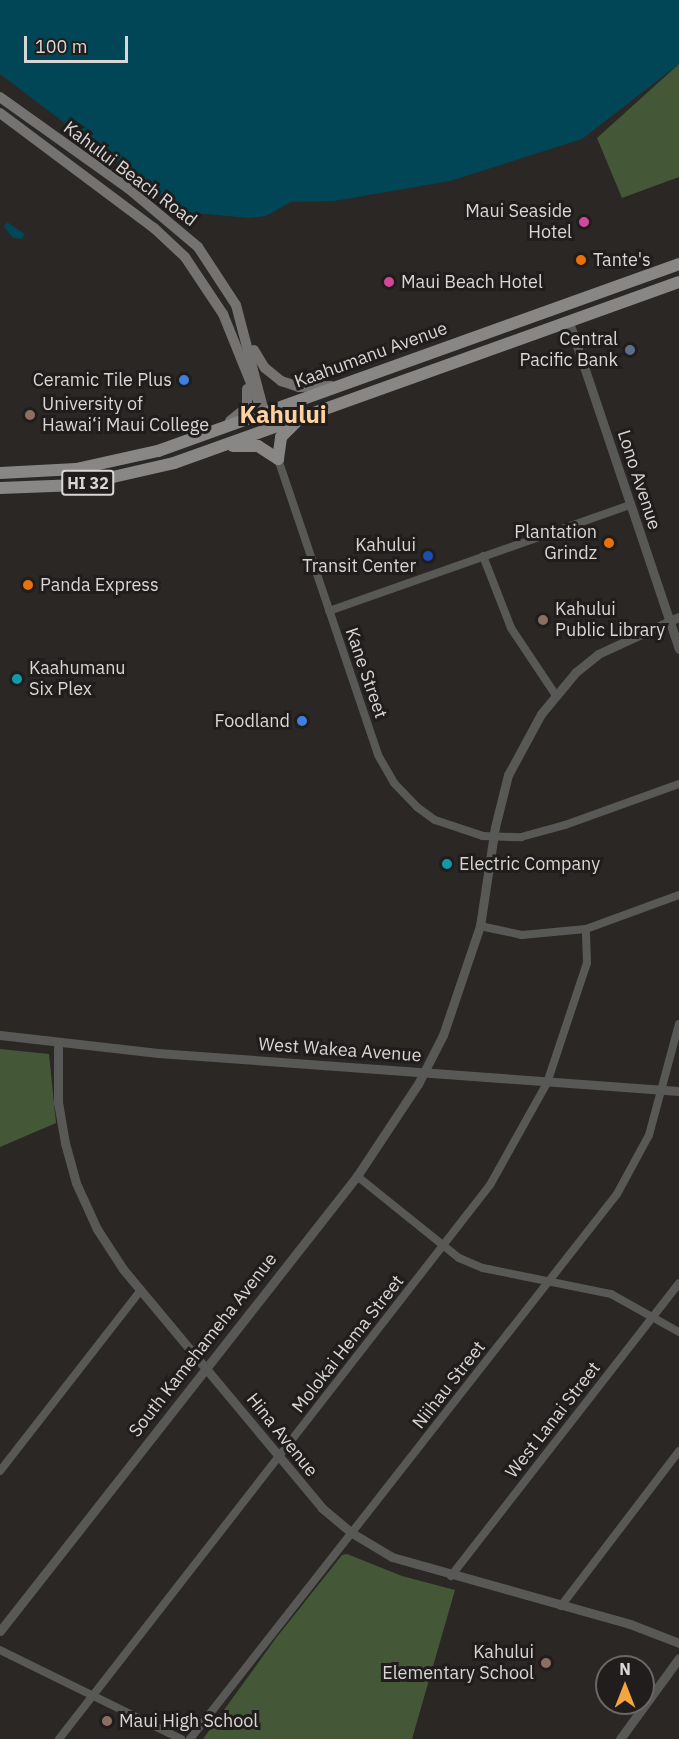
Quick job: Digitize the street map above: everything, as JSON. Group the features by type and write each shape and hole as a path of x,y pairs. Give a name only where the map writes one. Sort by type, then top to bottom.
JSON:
{"main road":[{"name":"Kahului Beach Road","path":"0,97 166,217 218,273 243,326 264,412"},
{"name":"Kahului Beach Road","path":"0,113 154,228 204,282 264,412"},
{"name":"Kaahumanu Avenue","path":"0,473 76,469 123,461 220,429 679,264"},
{"path":"204,282 218,273"},
{"name":"Kaahumanu Avenue","path":"0,488 78,485 127,476 222,446 679,282"},
{"path":"563,306 568,322"},
{"path":"243,326 260,360 281,381 309,388 343,384"},
{"path":"417,358 423,374"},
{"path":"220,429 247,407 243,365"},
{"path":"264,412 279,459"},
{"path":"279,459 281,437 300,418"},
{"path":"222,446 258,447 279,459"}],"street":[{"name":"Lono Avenue","path":"568,322 679,649"},
{"name":"Kane Street","path":"279,459 374,744 394,783 435,820 493,838"},
{"path":"329,611 630,505"},
{"path":"483,556 511,628 555,694"},
{"name":"South Kamehameha Avenue","path":"0,1630 357,1176 424,1073 443,1035 480,926 493,838 508,775 529,732 555,694 598,654 679,617"},
{"path":"493,838 546,831 679,784"},
{"path":"480,926 522,935 586,930 679,895"},
{"name":"Molokai Hema Street","path":"59,1739 278,1457 446,1246 490,1185 547,1083 587,963 586,930"},
{"name":"Niihau Street","path":"191,1739 550,1281 630,1172 649,1135 679,1024"},
{"name":"West Wakea Avenue","path":"0,1035 58,1044 547,1083 679,1091"},
{"name":"Hina Avenue","path":"58,1044 58,1102 76,1183 97,1229 140,1291 207,1368 322,1508 352,1533 392,1557 451,1576 630,1623 679,1643"},
{"path":"357,1176 446,1246 474,1265 611,1294 653,1315 679,1332"},
{"name":"West Lanai Street","path":"451,1576 679,1283"},
{"path":"0,1471 140,1291"},
{"path":"561,1606 679,1450"},
{"path":"0,1650 181,1739"},
{"path":"620,1739 679,1658"}],"green space":[{"path":"679,64 679,177 622,198 597,138"},
{"path":"0,1049 49,1054 56,1123 0,1147"},
{"path":"347,1554 402,1576 455,1590 412,1739 203,1739 276,1638 342,1555"}],"water":[{"path":"0,0 679,0 679,64 582,139 450,181 334,201 291,202 266,216 250,218 182,212 0,74"},
{"path":"7,222 25,234 22,239 13,238 4,227"}],"place":[{"name":"Maui Seaside Hotel","path":"584,222"},
{"name":"Tante's","path":"581,260"},
{"name":"Maui Beach Hotel","path":"389,282"},
{"name":"Central Pacific Bank","path":"630,350"},
{"name":"Ceramic Tile Plus","path":"184,380"},
{"name":"University of Hawai‘i Maui College","path":"30,415"},
{"name":"Plantation Grindz","path":"609,543"},
{"name":"Kahului Transit Center","path":"428,556"},
{"name":"Panda Express","path":"28,585"},
{"name":"Kahului Public Library","path":"543,620"},
{"name":"Kaahumanu Six Plex","path":"17,679"},
{"name":"Foodland","path":"302,721"},
{"name":"Electric Company","path":"447,864"},
{"name":"Kahului Elementary School","path":"546,1663"},
{"name":"Maui High School","path":"107,1721"}],"district":[{"name":"Kahului","path":"283,415"}]}
